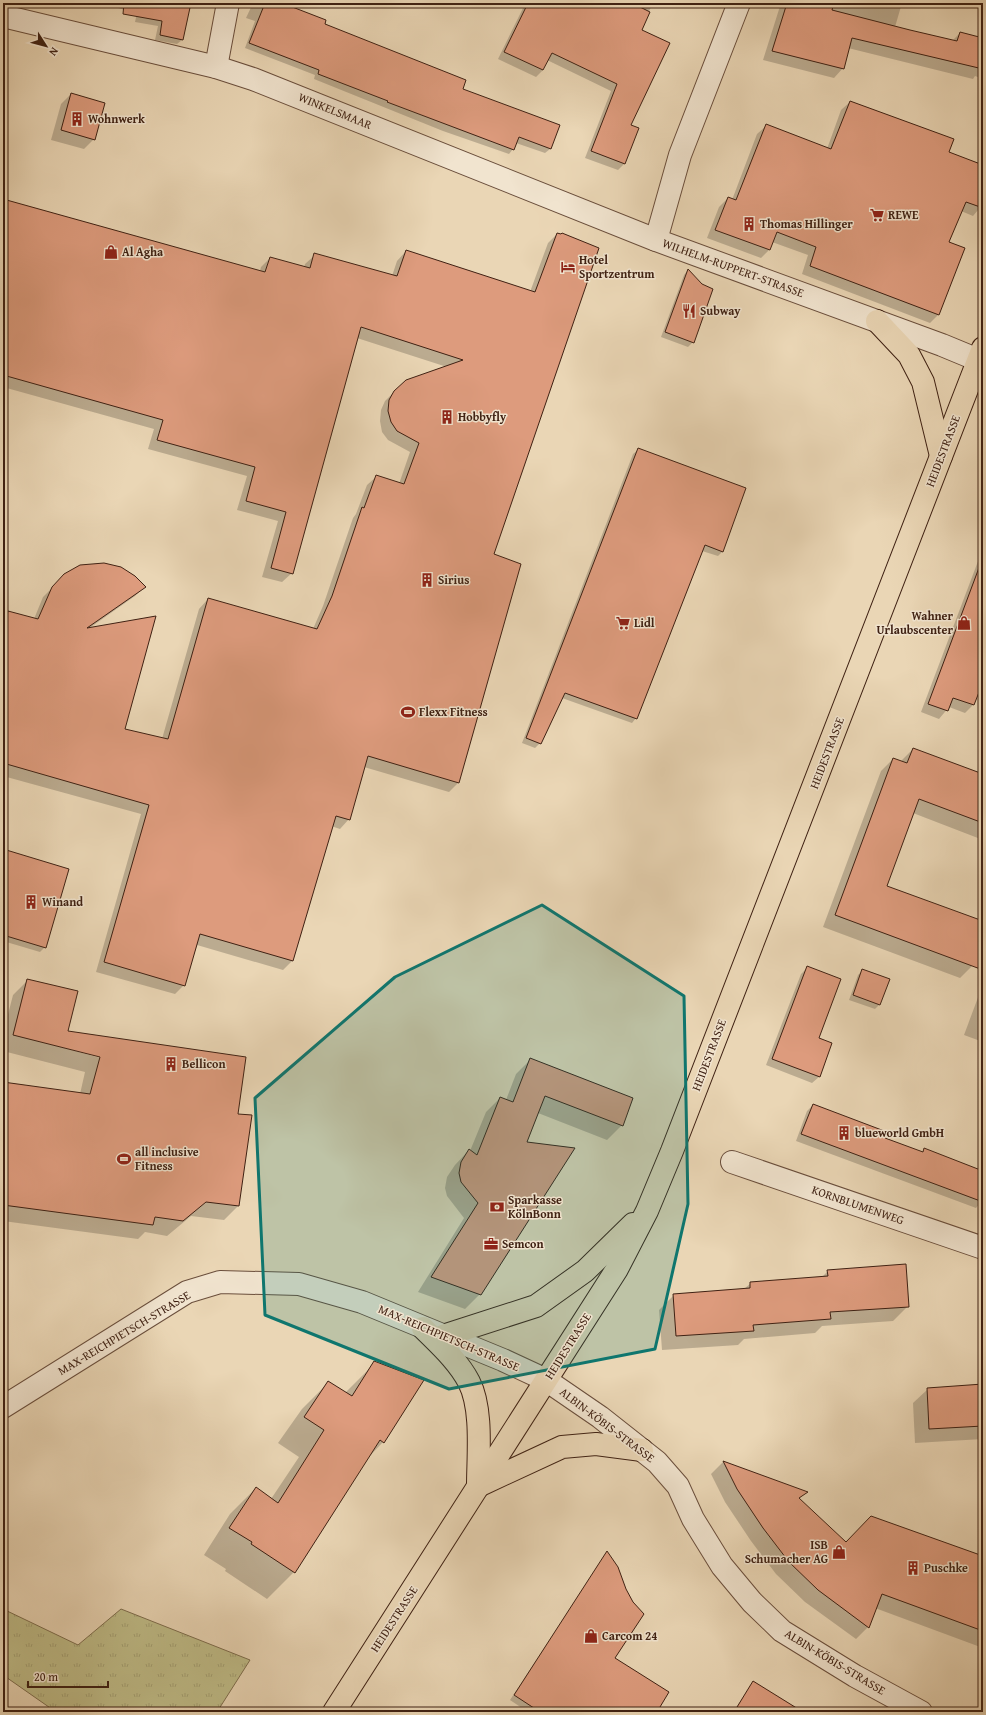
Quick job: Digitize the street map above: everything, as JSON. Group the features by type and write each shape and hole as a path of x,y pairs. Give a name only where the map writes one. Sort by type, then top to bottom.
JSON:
{"main road":[{"path":"877,321 909,355 923,382 942,456"},
{"name":"HEIDESTRASSE","path":"334,1712 617,1269 647,1211 981,356"},
{"path":"642,1450 596,1444 562,1447 478,1486 477,1424 474,1395 469,1382 453,1357 433,1332 536,1306 585,1271 647,1211"}],"street":[{"path":"216,67 228,3"},
{"name":"WILHELM-RUPPERT-STRASSE","path":"739,3 680,155 656,240 877,321 981,356"},
{"name":"WINKELSMAAR","path":"3,16 216,67 289,93 656,240"},
{"name":"KORNBLUMENWEG","path":"732,1162 983,1248"},
{"name":"MAX-REICHPIETSCH-STRASSE","path":"3,1407 187,1292 220,1282 299,1284 362,1302 503,1360 546,1380"},
{"name":"ALBIN-KÖBIS-STRASSE","path":"546,1380 600,1417 657,1462 678,1486 693,1519 722,1566 752,1602 782,1631 855,1676 922,1712"}],"highlighted area":[{"path":"542,905 684,996 688,1204 655,1349 449,1389 265,1315 255,1098 395,977"}],"green space":[{"path":"3,1609 78,1645 121,1609 250,1660 217,1712 56,1712 3,1675"}],"building":[{"path":"124,3 191,3 183,40 160,35 162,21 123,14"},
{"path":"265,3 282,3 326,20 325,24 466,80 463,89 560,125 551,149 519,137 514,150 387,102 388,101 318,74 319,70 249,43"},
{"path":"528,3 632,3 650,12 642,30 670,43 631,125 639,128 625,164 591,151 617,84 552,53 543,70 504,52"},
{"path":"787,3 834,3 832,10 910,30 957,41 960,32 983,38 983,69 852,38 844,69 772,51"},
{"name":"Wohnwerk","path":"71,93 105,103 95,140 61,130"},
{"path":"850,101 954,139 949,152 983,165 983,208 966,202 949,242 965,248 939,315 810,266 816,247 777,232 770,250 715,230 728,197 736,200 766,124 831,149"},
{"path":"3,199 265,272 270,257 310,268 314,253 397,276 406,250 535,292 557,233 562,233 599,248 494,554 521,564 459,783 368,756 350,820 336,816 293,961 200,934 185,986 104,962 149,805 3,763 3,630 8,611 38,619 52,587 64,574 80,565 104,563 121,567 135,576 146,587 87,628 156,616 125,729 168,739 208,598 317,629 332,596 362,507 364,508 376,475 404,484 419,443 397,431 391,422 388,411 389,400 394,391 406,380 463,360 361,327 293,574 271,568 286,512 246,501 255,467 157,440 163,420 3,375"},
{"name":"Subway","path":"688,269 702,284 713,289 694,343 665,332"},
{"name":"Lidl","path":"638,448 746,488 723,552 705,545 637,719 565,693 541,744 526,738"},
{"path":"980,565 983,565 983,682 974,705 953,698 948,711 928,704"},
{"path":"913,748 983,774 983,823 919,799 887,886 983,921 983,970 835,915 893,758 907,763"},
{"name":"Winand","path":"3,849 69,869 46,948 3,935"},
{"path":"807,966 841,979 819,1038 832,1043 820,1077 772,1059"},
{"path":"862,969 890,979 880,1005 853,995"},
{"name":"all inclusive Fitness","path":"27,979 78,991 68,1031 246,1057 238,1114 252,1115 239,1206 206,1202 183,1221 155,1217 153,1225 3,1205 3,1082 90,1094 100,1057 13,1035"},
{"path":"530,1058 633,1098 623,1126 545,1096 527,1142 575,1148 481,1295 431,1277 478,1203 461,1182 459,1173 461,1162 469,1149 477,1155 500,1097 513,1102"},
{"path":"813,1104 887,1132 885,1138 923,1152 924,1148 983,1171 983,1202 801,1134"},
{"path":"906,1264 909,1307 830,1312 831,1319 753,1325 754,1331 676,1336 673,1294 750,1288 750,1282 828,1276 827,1270"},
{"path":"374,1361 424,1380 384,1443 380,1440 295,1573 251,1544 252,1542 229,1528 256,1487 278,1503 324,1430 304,1417 328,1381 352,1396"},
{"path":"983,1384 983,1426 929,1429 927,1388"},
{"name":"ISB Schumacher AG","path":"723,1461 808,1492 799,1498 846,1542 871,1516 983,1556 983,1631 882,1594 869,1628 818,1590 789,1562 763,1528 737,1489"},
{"name":"Carcom 24","path":"607,1551 618,1567 626,1589 633,1602 644,1614 615,1658 669,1692 657,1712 540,1712 514,1695"},
{"path":"753,1681 803,1712 734,1712"}],"place":[{"name":"Wohnwerk","path":"77,119"},
{"name":"REWE","path":"877,215"},
{"name":"Thomas Hillinger","path":"749,224"},
{"name":"Al Agha","path":"111,252"},
{"name":"Hotel Sportzentrum","path":"568,267"},
{"name":"Subway","path":"689,311"},
{"name":"Hobbyfly","path":"447,417"},
{"name":"Sirius","path":"427,580"},
{"name":"Lidl","path":"623,623"},
{"name":"Wahner Urlaubscenter","path":"964,623"},
{"name":"Flexx Fitness","path":"408,712"},
{"name":"Winand","path":"31,902"},
{"name":"Bellicon","path":"171,1064"},
{"name":"blueworld GmbH","path":"844,1133"},
{"name":"all inclusive Fitness","path":"124,1159"},
{"name":"Sparkasse KölnBonn","path":"497,1207"},
{"name":"Semcon","path":"491,1244"},
{"name":"ISB Schumacher AG","path":"839,1552"},
{"name":"Puschke","path":"913,1568"},
{"name":"Carcom 24","path":"591,1636"}]}
